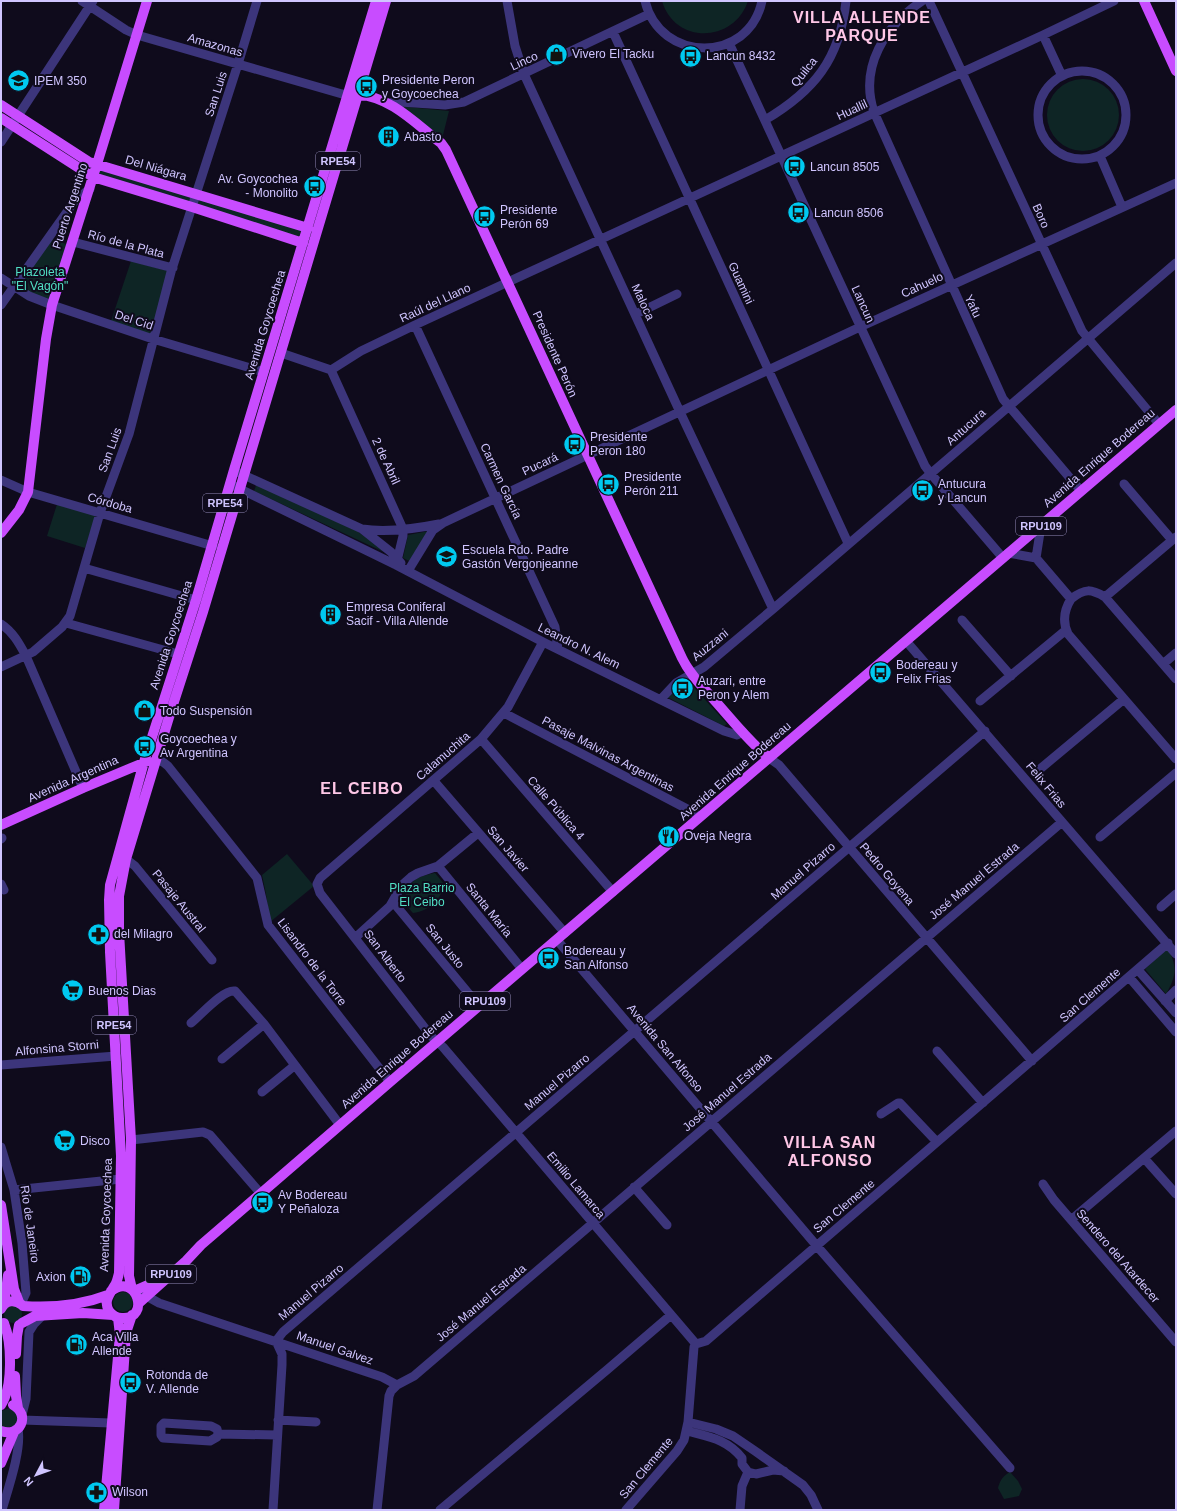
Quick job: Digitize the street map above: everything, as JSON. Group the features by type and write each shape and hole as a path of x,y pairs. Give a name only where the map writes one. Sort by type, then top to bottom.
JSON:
{"main road":[{"name":"Puerto Argentino","path":"1,533 19,510 28,492 47,333 52,306 147,1"},
{"name":"RPE54","path":"348,95 376,1"},
{"name":"RPE54","path":"359,95 386,1"},
{"path":"1144,1 1176,71"},
{"path":"1151,1 1176,55"},
{"name":"Avenida Goycoechea","path":"114,1289 119,1273 121,1179 109,900 114,866 144,762 212,546 234,486 244,475 281,353 348,95"},
{"name":"Avenida Goycoechea","path":"138,1291 129,1276 131,1140 118,912 120,885 126,859 156,760 203,612 234,486 234,470 264,372 359,95"},
{"name":"Presidente Perón","path":"359,95 369,95 389,103 442,145 446,150 508,282 586,455 682,658 692,674 759,750 769,758"},
{"name":"Del Niágara","path":"1,105 15,120 93,177 192,207 310,237"},
{"name":"Del Niágara","path":"1,118 15,120 89,162 197,194 310,237"},
{"name":"Avenida Enrique Bodereau","path":"138,1291 150,1284 184,1255 201,1245 1176,410"},
{"name":"Avenida Argentina","path":"1,825 144,762 156,760"},
{"path":"1,1205 15,1293 25,1309 26,1317 21,1324 16,1341 15,1382 19,1421 1,1463"},
{"path":"2,1307 7,1286 9,1257"},
{"name":"RPE54","path":"104,1510 120,1335 116,1316 107,1306 114,1289"},
{"path":"2,1307 10,1301 38,1307 82,1303 114,1289 138,1291"},
{"name":"RPE54","path":"138,1291 139,1304"},
{"path":"114,1510 126,1333 132,1316 139,1304"},
{"path":"2,1321 10,1326 21,1324 30,1318 42,1316 83,1313 125,1318 132,1316"},
{"path":"2,1321 9,1339 9,1381 1,1405 10,1404 19,1421"},
{"path":"1,1431 6,1433 19,1421"}],"street":[{"name":"Amazonas","path":"82,1 91,4 126,30 137,35 348,95"},
{"name":"San Luis","path":"1,667 26,656 48,640 66,623 70,616 100,513 129,434 173,268 257,1"},
{"name":"Maloca","path":"507,1 515,46 524,74 773,609"},
{"path":"645,1 649,14 656,25 665,34 676,42 689,47 703,49 729,43 742,35 753,23 762,1"},
{"name":"Quilca","path":"765,120 786,108 797,99 811,86 821,72 832,54 838,40 844,18 846,1"},
{"name":"Yafu","path":"922,1 895,24 880,44 874,59 870,88 870,101 1003,399 1080,491"},
{"name":"Boro","path":"928,1 963,72 1041,245 1082,331 1087,339 1159,424"},
{"name":"Huallil","path":"600,240 874,112 1044,35 1114,1"},
{"path":"1,142 91,4"},
{"name":"Linco","path":"389,103 400,102 445,105 459,103 614,32 649,14"},
{"name":"Guamini","path":"614,32 689,199 848,543"},
{"path":"1044,35 1062,76"},
{"name":"Lancun","path":"729,43 925,466 1005,556"},
{"path":"1084,71 1099,74 1112,82 1121,94 1124,101 1127,116 1124,131 1116,144 1100,156 1084,159 1063,155 1052,147 1044,136 1038,116 1040,102 1051,84 1069,73 1084,71"},
{"name":"Presidente Perón","path":"348,95 359,95"},
{"path":"1100,156 1122,207"},
{"name":"Cahuelo","path":"680,412 860,327 1176,183"},
{"path":"1,305 76,199 90,188"},
{"name":"Raúl del Llano","path":"331,370 361,351 600,240"},
{"name":"Río de la Plata","path":"73,242 173,268"},
{"name":"Antucura","path":"773,609 848,543 931,474 1008,405 1176,263"},
{"name":"Del Cid","path":"1,278 29,296 52,306 153,339 264,372"},
{"path":"636,314 677,294"},
{"name":"Carmen García","path":"415,325 555,627 558,649"},
{"path":"281,353 331,370"},
{"name":"2 de Abril","path":"331,370 403,529"},
{"name":"Pucará","path":"408,571 433,530 442,523 680,412"},
{"name":"Leandro N. Alem","path":"234,470 362,529 391,552 397,562"},
{"name":"Córdoba","path":"1,480 28,492 212,546"},
{"path":"249,493 255,480"},
{"path":"1105,598 1174,538 1124,484"},
{"name":"Leandro N. Alem","path":"234,486 397,562 408,571 543,642 724,731 737,735 743,732"},
{"name":"Leandro N. Alem","path":"362,529 375,531 403,529 442,523"},
{"path":"1036,558 1041,526"},
{"path":"397,562 403,536 403,529"},
{"path":"1005,556 1036,558 1072,599"},
{"path":"84,568 196,600"},
{"path":"1176,679 1105,598 1092,591 1086,591 1079,593 1066,606 1064,614 1068,634 1176,759"},
{"name":"Auzzani","path":"661,699 676,682 704,666 773,609"},
{"path":"962,620 1010,676"},
{"path":"66,623 178,654"},
{"path":"1,624 13,634 26,656 84,788"},
{"path":"980,701 1066,630"},
{"name":"Felix Frias","path":"906,641 1176,954"},
{"name":"Calamuchita","path":"317,884 320,878 481,739 504,713 543,642"},
{"path":"1163,664 1176,653"},
{"path":"1040,769 1124,700"},
{"name":"Pasaje Malvinas Argentinas","path":"504,713 700,817"},
{"name":"Manuel Pizarro","path":"276,1341 283,1332 985,731"},
{"name":"Calle Pública 4","path":"481,739 613,892"},
{"name":"Pedro Goyena","path":"769,758 779,765 1032,1061"},
{"name":"Lisandro de la Torre","path":"156,760 163,762 168,766 258,878 268,926 390,1082"},
{"path":"1100,838 1176,773"},
{"name":"San Javier","path":"434,781 565,933"},
{"name":"José Manuel Estrada","path":"397,1385 408,1380 1062,822"},
{"path":"356,937 393,902 402,885 411,877 438,866 478,832"},
{"name":"Pasaje Austral","path":"126,859 135,866 212,960"},
{"name":"Santa María","path":"438,866 522,969"},
{"name":"San Alberto","path":"317,884 320,893 437,1042"},
{"path":"1161,906 1176,894"},
{"name":"San Justo","path":"393,902 479,1006"},
{"name":"Avenida San Alfonso","path":"557,940 816,1245 1010,1468"},
{"name":"San Clemente","path":"626,1510 683,1444 687,1427 694,1347 696,1344 706,1341 816,1245 983,1104 1168,943"},
{"path":"1138,970 1176,1013"},
{"path":"1129,977 1176,1032"},
{"path":"1165,1001 1176,990"},
{"path":"191,1023 224,994 231,991 236,991 264,1024 340,1126"},
{"path":"222,1059 264,1024"},
{"name":"Emilio Lamarca","path":"437,1042 696,1344"},
{"path":"937,1051 983,1104"},
{"name":"Alfonsina Storni","path":"1,1065 116,1056"},
{"path":"262,1092 294,1066"},
{"path":"881,1114 900,1103 938,1142"},
{"path":"1071,1220 1176,1131"},
{"path":"131,1140 203,1132 207,1133 261,1194"},
{"name":"Río de Janeiro","path":"1,1147 14,1190 22,1243 26,1292 21,1304"},
{"path":"1144,1158 1176,1194"},
{"path":"14,1190 121,1179"},
{"name":"Sendero del Atardecer","path":"1044,1184 1054,1200 1176,1342"},
{"path":"634,1187 667,1225"},
{"name":"Manuel Galvez","path":"138,1291 159,1303 382,1377 397,1385"},
{"name":"Manuel Galvez","path":"139,1304 159,1303"},
{"path":"440,1510 671,1315"},
{"path":"2,1510 20,1439 19,1421 26,1399 30,1332 34,1324 42,1316"},
{"path":"273,1510 282,1365 282,1354 276,1341"},
{"path":"378,1510 389,1396 391,1391 397,1385"},
{"path":"278,1420 316,1422"},
{"path":"19,1421 111,1423"},
{"path":"164,1423 211,1426 217,1429 218,1434 217,1438 210,1441 163,1438 161,1435 161,1426 164,1423"},
{"path":"687,1427 716,1429 733,1436 803,1485 811,1495 818,1510"},
{"path":"687,1427 724,1442 734,1449 742,1458 742,1464 748,1472 756,1474 773,1470 784,1471"},
{"path":"218,1434 277,1434"},
{"path":"742,1458 746,1454 755,1451"},
{"path":"740,1510 742,1486 748,1472"}],"green space":[{"path":"662,1 748,1 741,15 730,25 718,31 705,33 691,31 679,25 669,15"},
{"path":"1083,79 1103,85 1113,95 1119,115 1113,135 1103,145 1083,151 1063,145 1053,135 1047,115 1053,95 1063,85"},
{"path":"397,106 449,111 441,143"},
{"path":"101,169 193,196 190,205 98,174"},
{"path":"198,196 301,230 299,238 195,206"},
{"name":"Plazoleta \"El Vagón\"","path":"49,238 69,245 49,302 17,286"},
{"path":"131,261 168,271 151,336 111,321"},
{"path":"257,483 357,531 388,554 254,491"},
{"path":"58,501 96,514 85,548 47,536"},
{"path":"429,531 411,562 403,558 408,535"},
{"path":"685,682 689,682 727,724 724,726 667,697"},
{"path":"287,854 314,886 270,922 262,875"},
{"name":"Plaza Barrio El Ceibo","path":"435,873 445,885 440,896 437,901 425,910 413,913 406,903 406,893 408,888 420,877"},
{"path":"1168,948 1173,961 1174,976 1166,994 1145,969"},
{"path":"119,1292 127,1292 133,1298 133,1306 127,1312 119,1312 113,1306 113,1298"},
{"path":"13,1305 19,1308 22,1314 19,1320 13,1323 7,1320 4,1314 7,1308"},
{"path":"9,1408 16,1411 18,1421 14,1426 5,1428 1,1425 1,1411"},
{"path":"1010,1472 1018,1481 1022,1489 1019,1496 1004,1499 998,1488 1002,1478"}],"place":[{"name":"Vivero El Tacku","path":"556,54"},
{"name":"Lancun 8432","path":"690,56"},
{"name":"IPEM 350","path":"19,81"},
{"name":"Presidente Peron y Goycoechea","path":"366,87"},
{"name":"Abasto","path":"388,137"},
{"name":"Lancun 8505","path":"794,167"},
{"name":"Av. Goycochea - Monolito","path":"314,186"},
{"name":"Lancun 8506","path":"798,213"},
{"name":"Presidente Perón 69","path":"485,217"},
{"name":"Presidente Peron 180","path":"575,444"},
{"name":"Presidente Perón 211","path":"609,484"},
{"name":"Antucura y Lancun","path":"922,491"},
{"name":"Escuela Rdo. Padre Gastón Vergonjeanne","path":"447,557"},
{"name":"Empresa Coniferal Sacif - Villa Allende","path":"331,614"},
{"name":"Bodereau y Felix Frias","path":"881,672"},
{"name":"Auzari, entre Peron y Alem","path":"683,688"},
{"name":"Todo Suspensión","path":"145,711"},
{"name":"Goycoechea y Av Argentina","path":"144,746"},
{"name":"Oveja Negra","path":"668,836"},
{"name":"del Milagro","path":"99,934"},
{"name":"Bodereau y San Alfonso","path":"549,958"},
{"name":"Buenos Dias","path":"73,991"},
{"name":"Disco","path":"64,1141"},
{"name":"Av Bodereau Y Peñaloza","path":"262,1202"},
{"name":"Axion","path":"81,1277"},
{"name":"Aca Villa Allende","path":"76,1344"},
{"name":"Rotonda de V. Allende","path":"130,1382"},
{"name":"Wilson","path":"96,1492"}],"district":[{"name":"VILLA ALLENDE PARQUE","path":"862,26"},
{"name":"EL CEIBO","path":"362,788"},
{"name":"VILLA SAN ALFONSO","path":"830,1151"}]}
